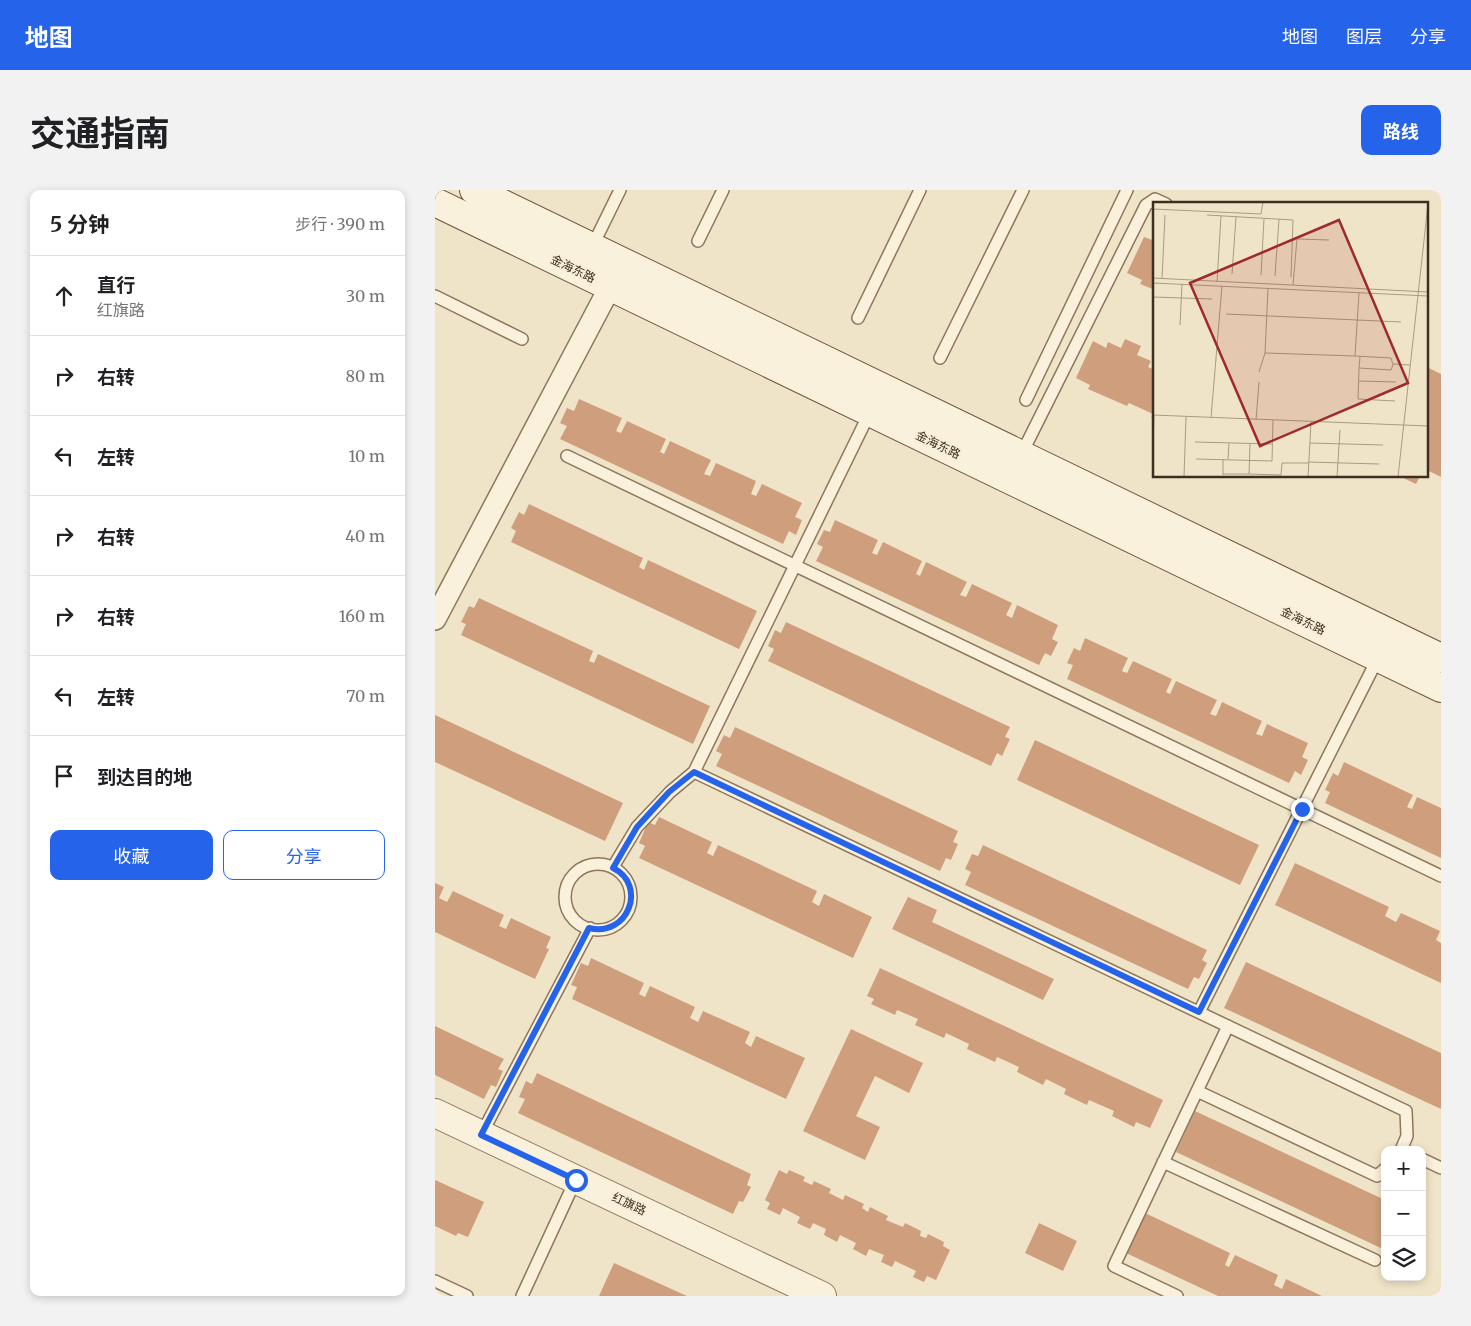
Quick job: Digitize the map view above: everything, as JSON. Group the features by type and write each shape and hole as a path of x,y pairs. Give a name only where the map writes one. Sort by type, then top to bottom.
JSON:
{"main road":[{"path":"473,190 1441,658"},
{"name":"金海东路","path":"435,202 1441,688"},
{"name":"红旗路","path":"435,1113 576,1180 789,1289 822,1296"}],"street":[{"path":"435,619 610,287"}],"lane":[{"path":"592,247 620,190"},
{"path":"698,241 723,190"},
{"path":"858,318 920,190"},
{"path":"940,358 1023,190"},
{"path":"1026,400 1127,190"},
{"path":"1021,454 1146,205 1155,198 1163,202"},
{"path":"435,296 522,339"},
{"path":"613,868 637,827 669,792 694,772 870,412"},
{"path":"567,456 1441,876"},
{"path":"1199,1012 1378,658"},
{"path":"694,772 1406,1111 1407,1136 1403,1146"},
{"path":"598,864 608,865 618,870 629,884 630,907 616,925 606,929 594,930 589,928 583,927 574,920 568,910 565,899 566,888 578,870 598,864"},
{"path":"481,1135 589,928"},
{"path":"1177,1296 1114,1266 1228,1026"},
{"path":"1197,1091 1377,1176 1381,1172"},
{"path":"1426,1161 1441,1168"},
{"path":"1163,1162 1375,1260"},
{"path":"522,1296 576,1180"},
{"path":"435,1281 467,1296"}],"building":[{"path":"1144,237 1153,240 1153,289 1140,284 1142,280 1127,273"},
{"path":"1125,339 1141,346 1137,355 1151,361 1148,367 1153,369 1153,414 1129,403 1127,406 1088,389 1090,385 1076,378 1093,341 1106,348 1108,342 1121,348"},
{"path":"1429,368 1441,374 1441,477 1429,471"},
{"path":"579,399 622,418 616,431 621,433 627,421 666,439 660,452 664,454 670,441 711,460 704,474 710,476 716,463 756,481 751,494 756,496 762,484 802,503 795,517 802,520 796,535 789,531 783,544 560,439 567,426 560,423 567,408 574,411"},
{"path":"1403,478 1419,478 1416,484"},
{"path":"529,504 643,558 639,567 644,570 648,560 757,611 739,649 511,542 516,531 511,528 519,512 524,515"},
{"path":"835,520 878,540 872,553 877,555 883,542 922,561 916,574 920,576 926,562 967,582 960,595 966,597 972,584 1012,603 1006,615 1012,618 1017,605 1058,625 1052,639 1058,642 1051,656 1045,653 1039,665 816,561 823,547 817,544 824,530 830,532"},
{"path":"479,598 593,651 589,661 594,663 598,654 710,706 693,744 461,635 466,624 461,622 469,606 474,608"},
{"path":"786,622 1010,727 1005,737 1010,739 1002,756 997,753 991,766 768,661 774,649 768,646 775,630 781,633"},
{"path":"1085,638 1128,658 1122,671 1127,673 1133,661 1172,679 1166,692 1170,694 1176,681 1217,700 1210,714 1216,716 1222,702 1262,721 1256,734 1262,736 1267,724 1308,743 1302,757 1308,760 1301,775 1295,771 1289,783 1067,679 1073,665 1067,663 1074,648 1080,651"},
{"path":"435,715 623,803 605,841 435,762"},
{"path":"735,727 958,831 953,842 958,844 951,860 946,858 940,871 716,766 722,754 716,751 724,735 730,738"},
{"path":"1035,740 1259,845 1240,885 1017,780"},
{"path":"1344,762 1413,795 1407,807 1412,809 1417,797 1441,808 1441,858 1325,803 1330,792 1325,790 1333,773 1338,776"},
{"path":"659,817 712,842 707,853 713,856 718,845 817,891 812,902 819,906 824,894 872,917 853,958 639,858 645,846 639,843 648,822 655,825"},
{"path":"983,845 1207,950 1202,960 1207,963 1199,979 1194,977 1188,989 965,885 971,872 965,869 972,854 978,856"},
{"path":"1295,863 1389,907 1385,916 1396,922 1401,913 1440,931 1436,940 1441,943 1441,983 1275,905"},
{"path":"435,883 444,887 439,898 447,902 453,891 504,915 499,926 506,929 511,918 551,937 546,948 549,949 535,979 435,932"},
{"path":"908,897 937,910 932,922 1054,979 1043,1000 892,929"},
{"path":"591,958 644,983 639,994 645,997 650,986 695,1007 690,1018 698,1022 703,1011 750,1032 745,1043 751,1047 756,1036 805,1058 786,1099 572,999 577,987 571,985 581,963 588,966"},
{"path":"1246,962 1441,1053 1441,1109 1224,1008"},
{"path":"880,968 1163,1100 1150,1128 1136,1122 1134,1127 1112,1116 1114,1111 1089,1100 1087,1105 1064,1094 1066,1089 1046,1079 1043,1085 1017,1072 1019,1067 997,1057 995,1062 967,1049 969,1044 946,1033 944,1038 915,1025 918,1019 897,1010 895,1015 871,1004 874,999 867,996"},
{"path":"435,1026 504,1059 498,1069 503,1071 496,1087 491,1085 484,1099 435,1075"},
{"path":"851,1029 923,1063 909,1093 875,1076 856,1116 880,1127 865,1160 803,1131"},
{"path":"537,1073 751,1174 747,1185 751,1187 743,1202 739,1201 733,1214 518,1113 525,1099 519,1097 526,1081 532,1084"},
{"path":"1195,1111 1381,1198 1381,1248 1176,1152"},
{"path":"779,1170 787,1174 789,1170 805,1177 803,1181 812,1185 814,1181 831,1189 829,1193 843,1200 845,1195 864,1204 862,1208 868,1212 870,1207 888,1216 886,1220 903,1227 905,1223 921,1231 920,1236 926,1238 928,1234 944,1242 943,1246 950,1250 936,1280 927,1276 924,1282 913,1277 916,1271 895,1261 892,1267 881,1262 884,1255 869,1249 866,1256 853,1249 856,1243 840,1235 837,1242 824,1235 826,1229 813,1223 810,1229 797,1223 800,1217 783,1208 780,1215 767,1209 770,1203 765,1200"},
{"path":"435,1180 484,1202 468,1237 458,1233 456,1236 435,1226"},
{"path":"1145,1213 1230,1253 1225,1265 1229,1267 1235,1255 1278,1275 1274,1285 1282,1289 1286,1279 1322,1296 1218,1296 1126,1253"},
{"path":"1039,1223 1077,1241 1063,1271 1025,1253"},
{"path":"614,1263 687,1296 599,1296"}],"route":[{"path":"576,1180 481,1135 589,928 594,930 606,929 616,925 630,907 631,892 629,884 618,870 613,868 637,827 669,792 694,772 1199,1012 1302,809"}]}
